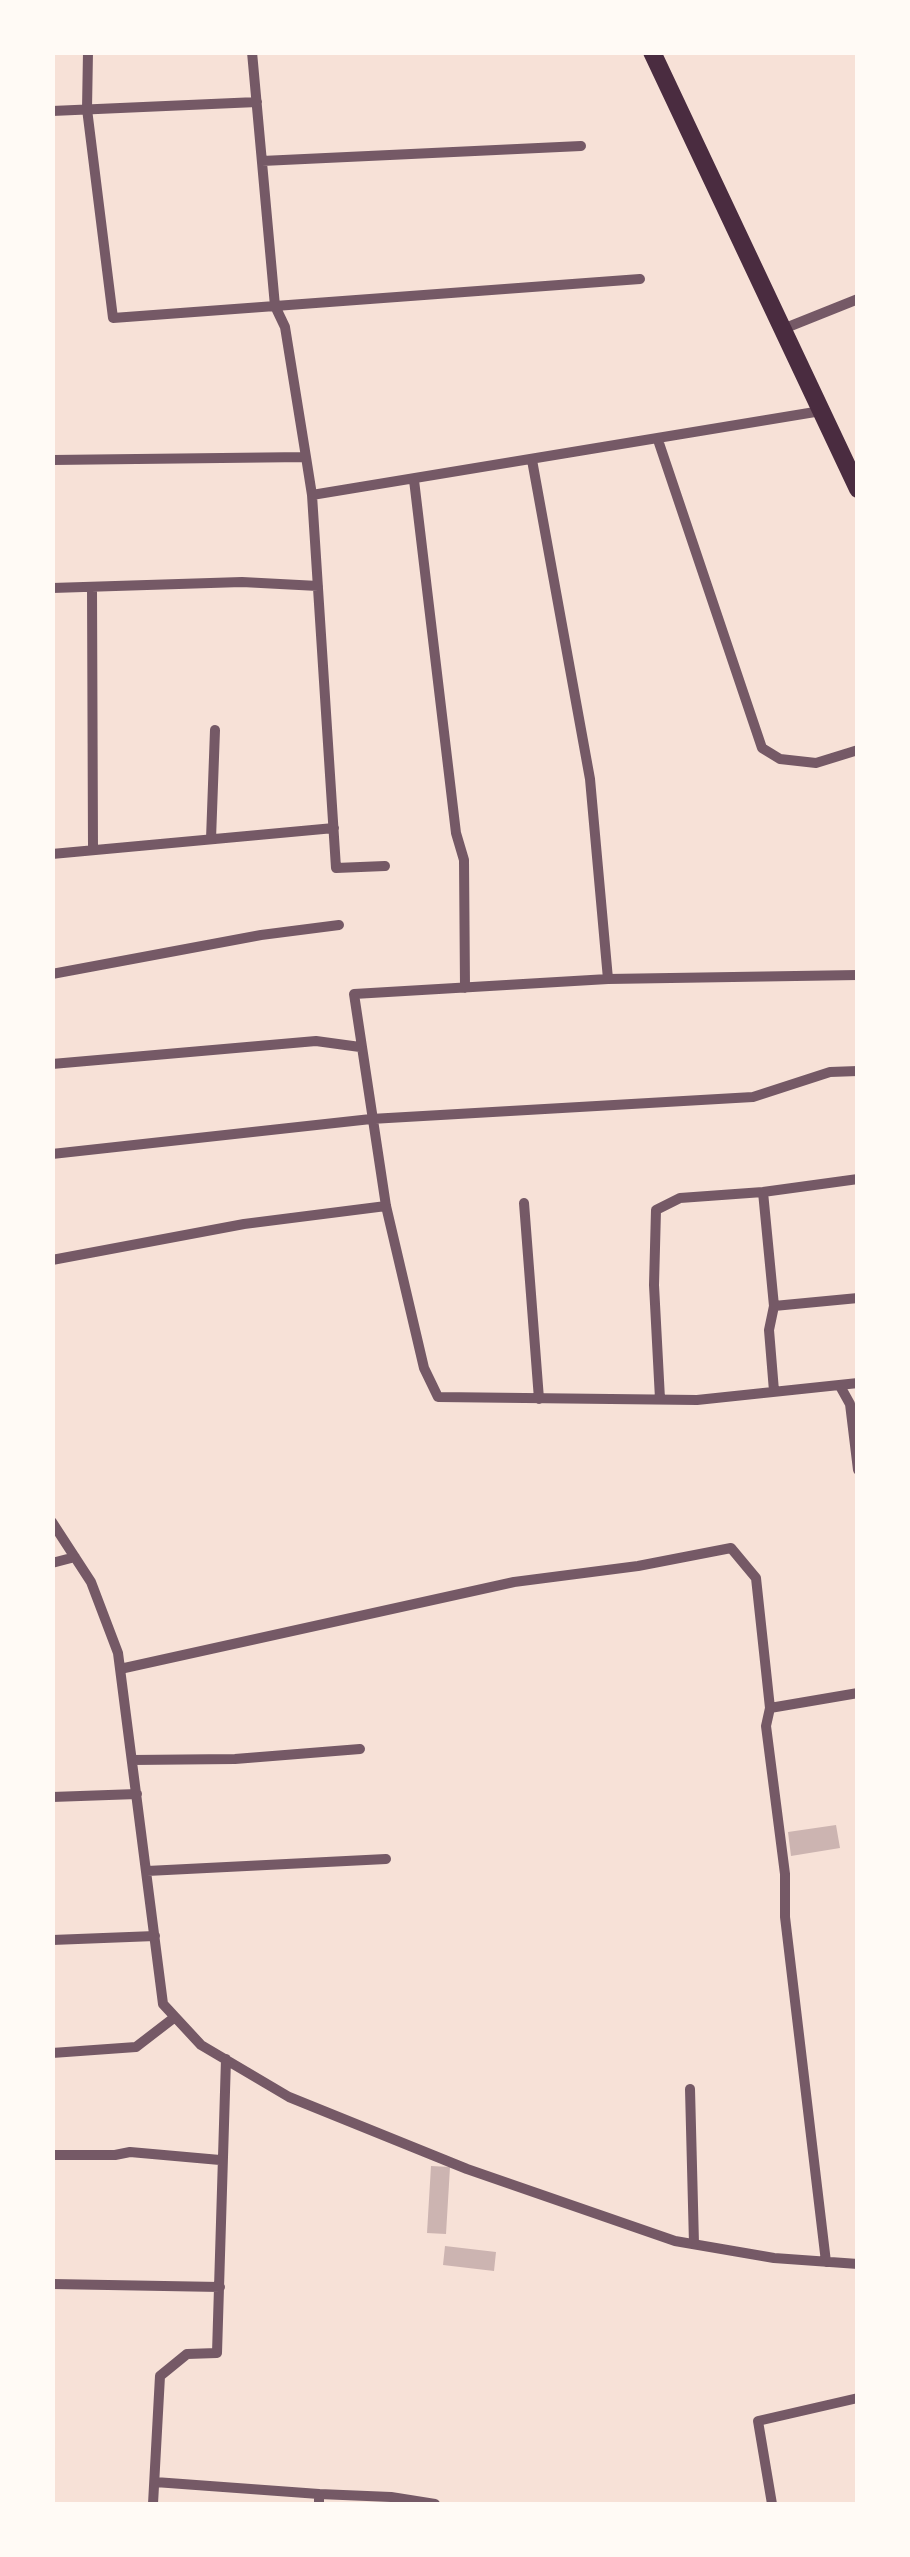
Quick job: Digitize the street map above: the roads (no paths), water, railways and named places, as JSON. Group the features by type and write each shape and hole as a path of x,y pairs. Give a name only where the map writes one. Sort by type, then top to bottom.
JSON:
{"main road":[{"path":"652,52 858,488"}],"street":[{"path":"88,52 87,110 113,318 640,280"},
{"path":"252,52 275,306 285,327 312,495 336,868 384,866"},
{"path":"52,111 257,102"},
{"path":"262,161 581,146"},
{"path":"783,330 858,299"},
{"path":"312,495 821,410"},
{"path":"658,440 762,748 780,759 816,763 858,750"},
{"path":"52,460 306,456"},
{"path":"532,460 590,779 608,978"},
{"path":"414,480 456,833 464,860 465,988"},
{"path":"52,588 242,582 318,586"},
{"path":"92,588 93,850"},
{"path":"211,839 214,730"},
{"path":"52,854 334,828"},
{"path":"52,974 261,934 339,925"},
{"path":"858,975 608,978 354,994 386,1206 424,1368 438,1397 698,1400 858,1383"},
{"path":"52,1064 316,1041 360,1047"},
{"path":"52,1154 371,1119 753,1098 830,1072 858,1070"},
{"path":"660,1400 654,1285 656,1210 680,1198 858,1179"},
{"path":"763,1192 774,1306 769,1330 774,1392"},
{"path":"524,1202 539,1399"},
{"path":"52,1260 244,1224 386,1206"},
{"path":"774,1306 858,1298"},
{"path":"840,1386 850,1404 858,1470"},
{"path":"52,1522 92,1582 118,1652 162,2004 202,2045 289,2097 467,2168 674,2241 774,2258 858,2264"},
{"path":"120,1669 514,1582 638,1566 731,1548 756,1578 770,1708 766,1726 785,1874 785,1918 826,2262"},
{"path":"52,1563 75,1557"},
{"path":"770,1708 858,1693"},
{"path":"132,1760 235,1759 360,1749"},
{"path":"52,1798 137,1794"},
{"path":"147,1871 386,1859"},
{"path":"52,1940 155,1936"},
{"path":"52,2053 136,2047 175,2017"},
{"path":"153,2504 160,2376 186,2354 217,2353 226,2060"},
{"path":"690,2089 694,2244"},
{"path":"52,2155 114,2156 130,2152 220,2160"},
{"path":"52,2284 220,2287"},
{"path":"772,2504 758,2422 858,2398"},
{"path":"155,2482 319,2499 391,2498 435,2504"}]}
